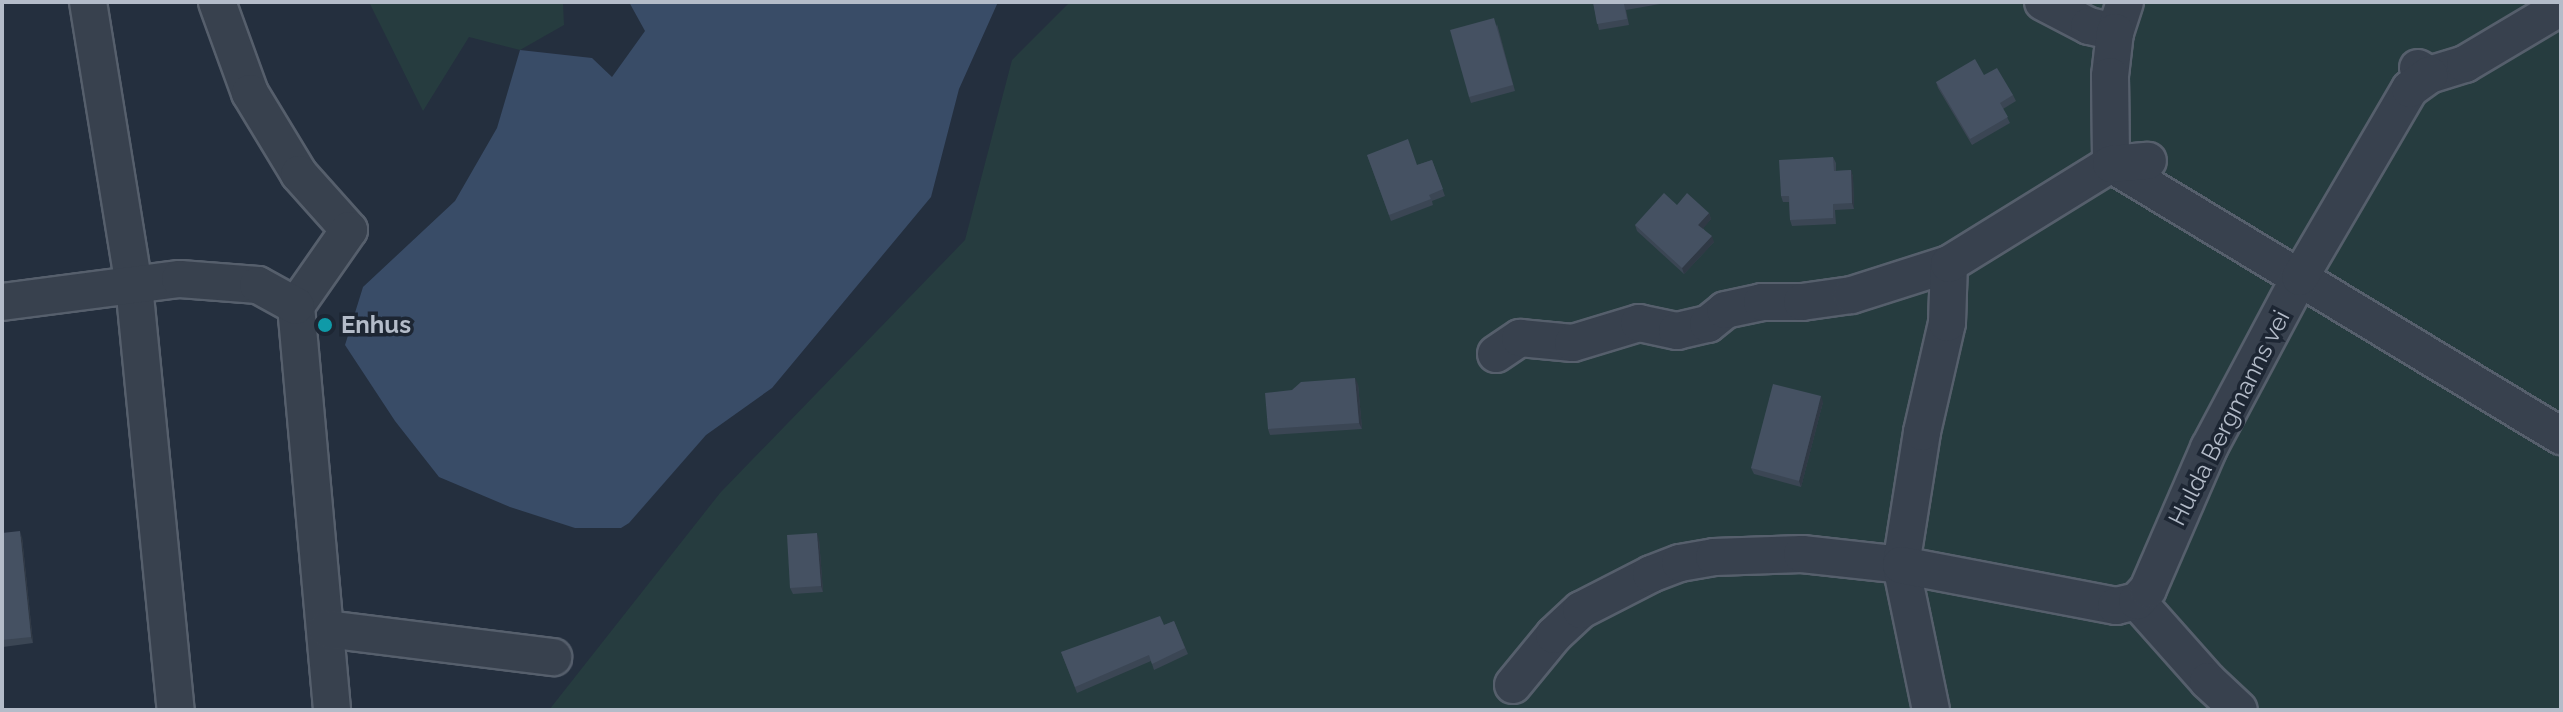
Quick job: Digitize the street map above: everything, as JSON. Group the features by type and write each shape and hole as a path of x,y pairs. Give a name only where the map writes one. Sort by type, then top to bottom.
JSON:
{"lane":[{"path":"88,2 134,285 176,710"},
{"path":"217,2 250,93 299,174 349,230 296,306 332,710"},
{"path":"2043,2 2089,26 2120,17 2110,76 2111,164"},
{"name":"Hulda Bergmanns vei","path":"2137,601 2148,589 2209,448 2300,277 2410,89 2423,71 2465,64 2561,7"},
{"path":"1496,354 1520,338 1573,343 1593,340 1639,323 1665,331 1677,331 1708,324 1725,310 1762,302 1802,302 1852,295 1949,264 2111,164 2148,161"},
{"path":"2111,164 2561,436"},
{"path":"1931,710 1901,565 1922,432 1947,323 1949,264"},
{"path":"2,302 180,279 258,285 296,306"},
{"path":"1513,685 1554,635 1581,610 1651,574 1680,563 1727,556 1802,554 1901,565 2116,606 2137,601 2208,681 2239,710"},
{"path":"327,629 553,657"}],"green space":[{"path":"369,2 563,2 564,25 520,50 469,37 423,111"},
{"path":"1070,2 2561,2 2561,710 549,710 720,493 965,240 1012,60"}],"water":[{"path":"629,2 998,2 959,89 931,197 772,388 706,435 629,523 621,528 575,528 510,507 439,477 395,421 345,345 363,287 455,201 497,128 520,50 592,58 612,77 645,31"}],"building":[{"path":"1593,2 1638,2 1624,4 1627,19 1597,24"},
{"path":"1494,18 1513,85 1469,97 1450,30"},
{"path":"1975,59 1984,75 1997,68 2013,95 2000,103 2008,117 1970,139 1936,82"},
{"path":"1408,139 1417,165 1432,160 1443,189 1429,195 1431,199 1389,215 1367,155"},
{"path":"1833,157 1834,171 1851,170 1852,203 1833,204 1833,218 1790,220 1789,196 1781,196 1779,160"},
{"path":"1664,193 1677,205 1687,193 1709,213 1698,225 1712,236 1682,268 1635,225"},
{"path":"1355,378 1359,423 1268,429 1265,393 1292,390 1301,382"},
{"path":"1773,384 1821,396 1799,481 1751,468"},
{"path":"20,531 31,637 2,640 2,533"},
{"path":"817,533 821,586 790,588 787,535"},
{"path":"1160,616 1164,625 1174,621 1185,648 1152,664 1149,655 1075,687 1061,652"}],"place":[{"name":"Enhus","path":"325,325"}]}
